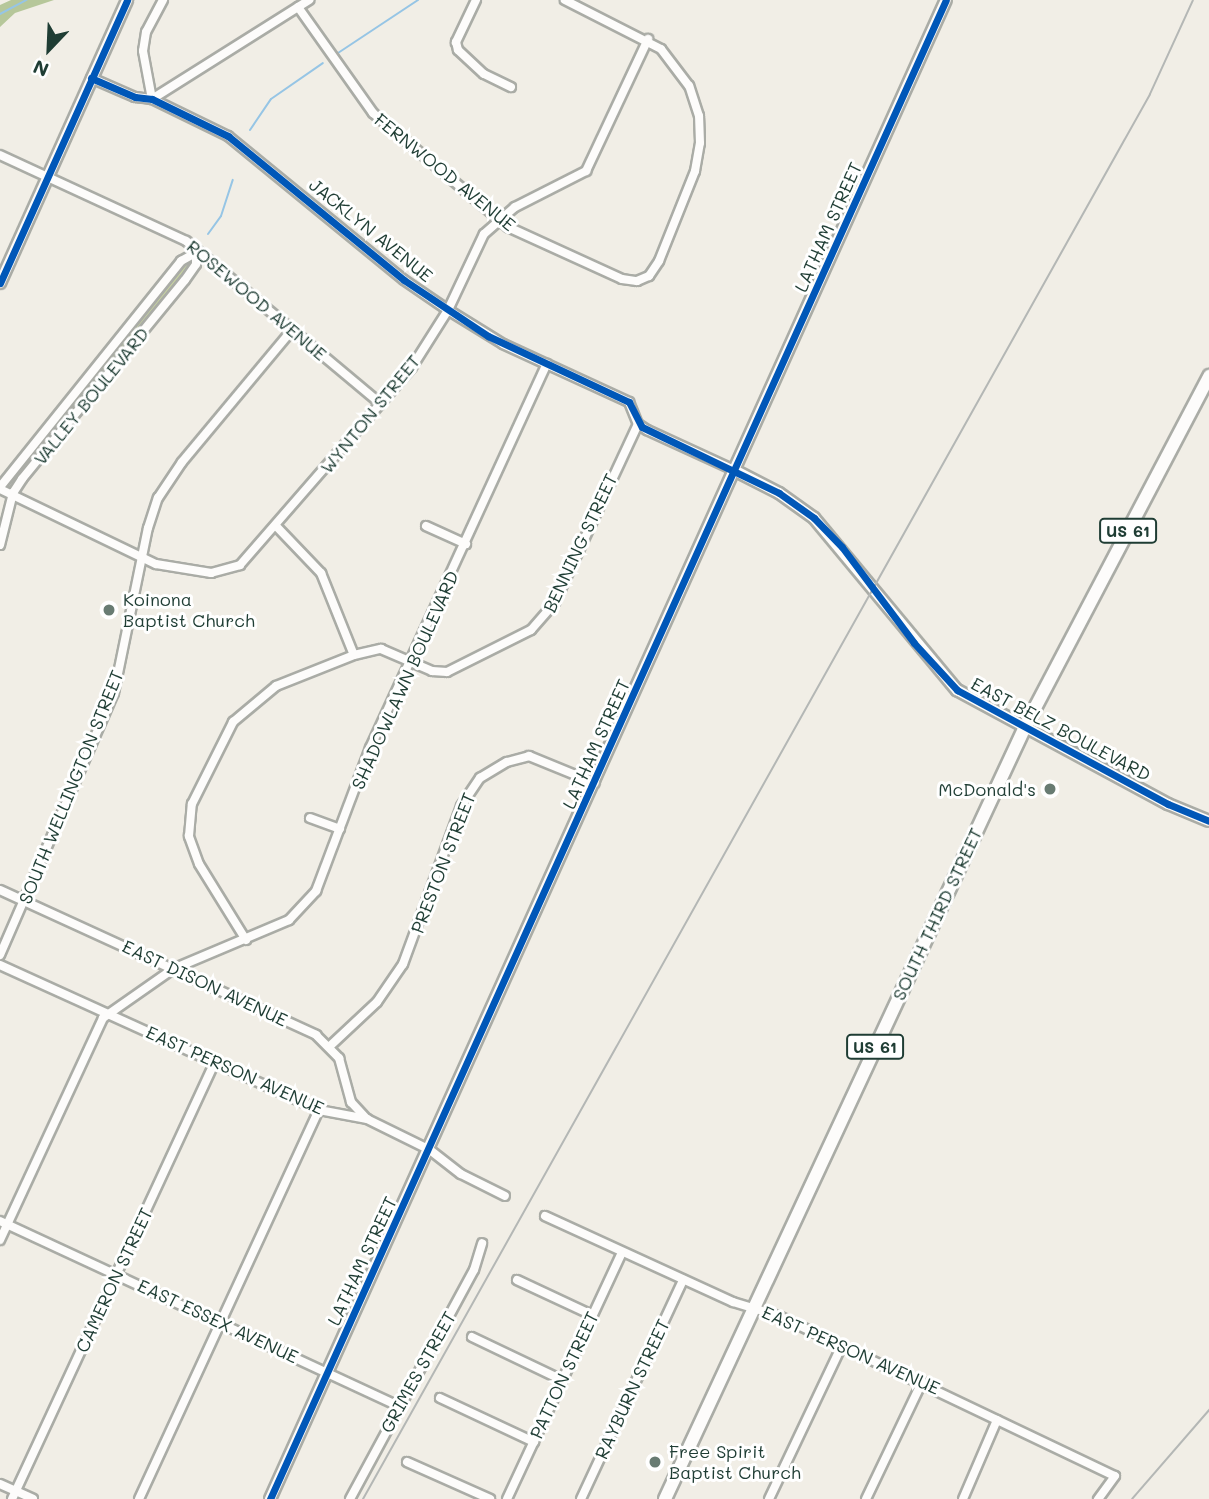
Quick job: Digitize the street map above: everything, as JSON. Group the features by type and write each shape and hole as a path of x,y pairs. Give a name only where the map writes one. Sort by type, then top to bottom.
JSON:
{"main road":[{"name":"SOUTH THIRD STREET","path":"665,1499 1024,729 1209,376"}],"street":[{"path":"0,284 127,0"},
{"path":"163,0 146,32 143,51 152,99 310,0"},
{"path":"475,0 456,42 458,50 484,74 511,87"},
{"path":"565,0 648,39"},
{"name":"LATHAM STREET","path":"270,1499 430,1150 946,0"},
{"name":"FERNWOOD AVENUE","path":"298,7 353,91 373,113 500,220 534,241 622,279 637,281 649,276 659,261 695,171 700,143 699,116 689,86 674,62 648,39"},
{"name":"WYNTON STREET","path":"0,488 142,559 201,572 228,571 254,554 414,364 448,310 484,234 538,193 567,184 586,171 648,39"},
{"name":"JACKLYN AVENUE","path":"91,78 135,97 152,99 245,147 404,281 491,338 629,402 638,424 736,471"},
{"name":"ROSEWOOD AVENUE","path":"0,155 175,234 381,404"},
{"name":"VALLEY BOULEVARD","path":"0,488 181,261 197,252"},
{"name":"VALLEY BOULEVARD","path":"0,545 13,493 185,280 196,264 197,252"},
{"name":"SOUTH WELLINGTON STREET","path":"0,956 117,685 152,515 173,473 293,329"},
{"name":"SHADOWLAWN BOULEVARD","path":"0,1240 4,1223 108,1014 173,969 283,924 305,907 321,881 370,748 413,662 547,364"},
{"name":"BENNING STREET","path":"246,940 195,857 189,835 192,804 219,742 246,707 276,686 354,654 381,649 432,671 453,670 541,622 558,595 638,424"},
{"name":"EAST BELZ BOULEVARD","path":"736,471 772,488 814,518 940,674 965,696 1024,729 1209,821"},
{"path":"426,526 466,544"},
{"path":"277,527 321,573 354,654"},
{"name":"PRESTON STREET","path":"330,1046 377,1002 404,964 461,806 480,778 507,762 529,756 595,783"},
{"path":"310,818 340,829"},
{"name":"EAST DISON AVENUE","path":"0,890 316,1035 330,1046"},
{"name":"EAST PERSON AVENUE","path":"0,965 319,1110 367,1119 430,1150 461,1174 505,1196"},
{"path":"330,1046 344,1068 351,1102 367,1119"},
{"name":"CAMERON STREET","path":"14,1495 215,1061"},
{"path":"139,1499 319,1110"},
{"name":"EAST PERSON AVENUE","path":"545,1216 683,1280 755,1307 842,1345 1115,1476 1098,1499"},
{"name":"EAST ESSEX AVENUE","path":"4,1223 398,1406"},
{"name":"GRIMES STREET","path":"350,1499 474,1270 482,1243"},
{"name":"PATTON STREET","path":"507,1499 622,1252"},
{"path":"517,1280 592,1315"},
{"name":"RAYBURN STREET","path":"582,1499 683,1280"},
{"path":"472,1337 562,1380"},
{"path":"769,1499 842,1345"},
{"path":"866,1499 922,1382"},
{"path":"440,1398 534,1442"},
{"path":"963,1499 997,1420"},
{"path":"407,1462 491,1499"},
{"path":"0,1484 14,1495 33,1499"}],"green space":[{"path":"11,0 54,0 15,13 0,27 0,5"},
{"path":"183,264 189,264 189,270 20,476 15,475"}],"waterway":[{"path":"0,14 26,0"},
{"path":"338,53 418,0"},
{"path":"250,130 271,99 323,63"},
{"path":"208,234 221,216 233,180"}],"railway":[{"path":"363,1499 1150,94 1193,0"},
{"path":"1132,1499 1209,1410"}],"cycle path":[{"path":"0,283 127,0"},
{"path":"270,1499 946,0"},
{"path":"91,78 135,97 152,99 228,136 404,280 488,336 629,402 642,427 779,493 814,518 842,547 914,643 957,690 1168,804 1209,821"}],"place":[{"name":"Koinona Baptist Church","path":"109,610"},
{"name":"McDonald's","path":"1050,789"},
{"name":"Free Spirit Baptist Church","path":"655,1462"}]}
